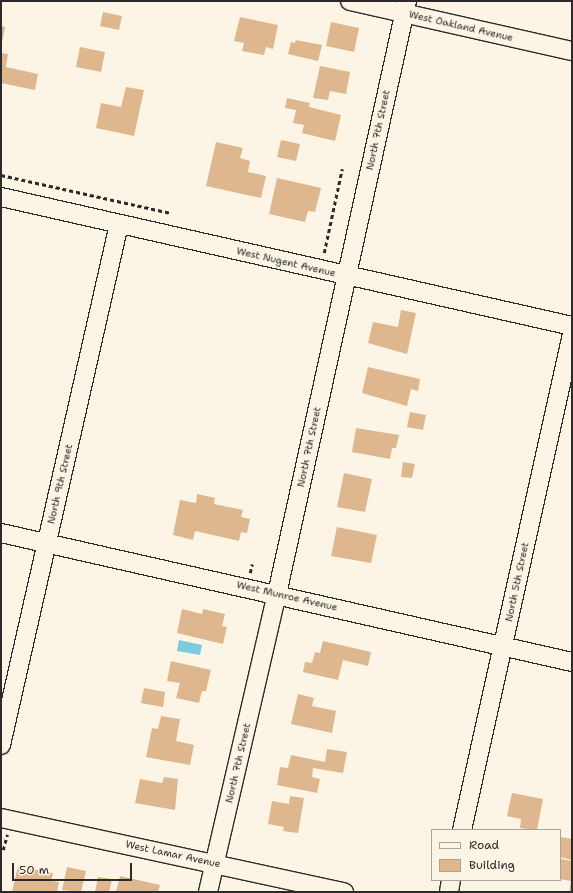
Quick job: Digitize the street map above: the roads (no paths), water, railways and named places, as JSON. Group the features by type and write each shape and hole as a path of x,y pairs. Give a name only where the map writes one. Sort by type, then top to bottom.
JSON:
{"street":[{"name":"West Oakland Avenue","path":"350,1 405,7 572,51"},
{"name":"North 7th Street","path":"208,892 277,594 405,7"},
{"name":"West Nugent Avenue","path":"1,197 572,326"},
{"name":"North 9th Street","path":"1,745 119,224"},
{"name":"North 5th Street","path":"462,829 572,334"},
{"name":"West Munroe Avenue","path":"1,533 277,594 572,662"},
{"name":"West Lamar Avenue","path":"4,825 215,862 344,892"},
{"path":"449,892 451,881"}],"water":[{"path":"179,640 202,645 200,655 177,651"}]}
